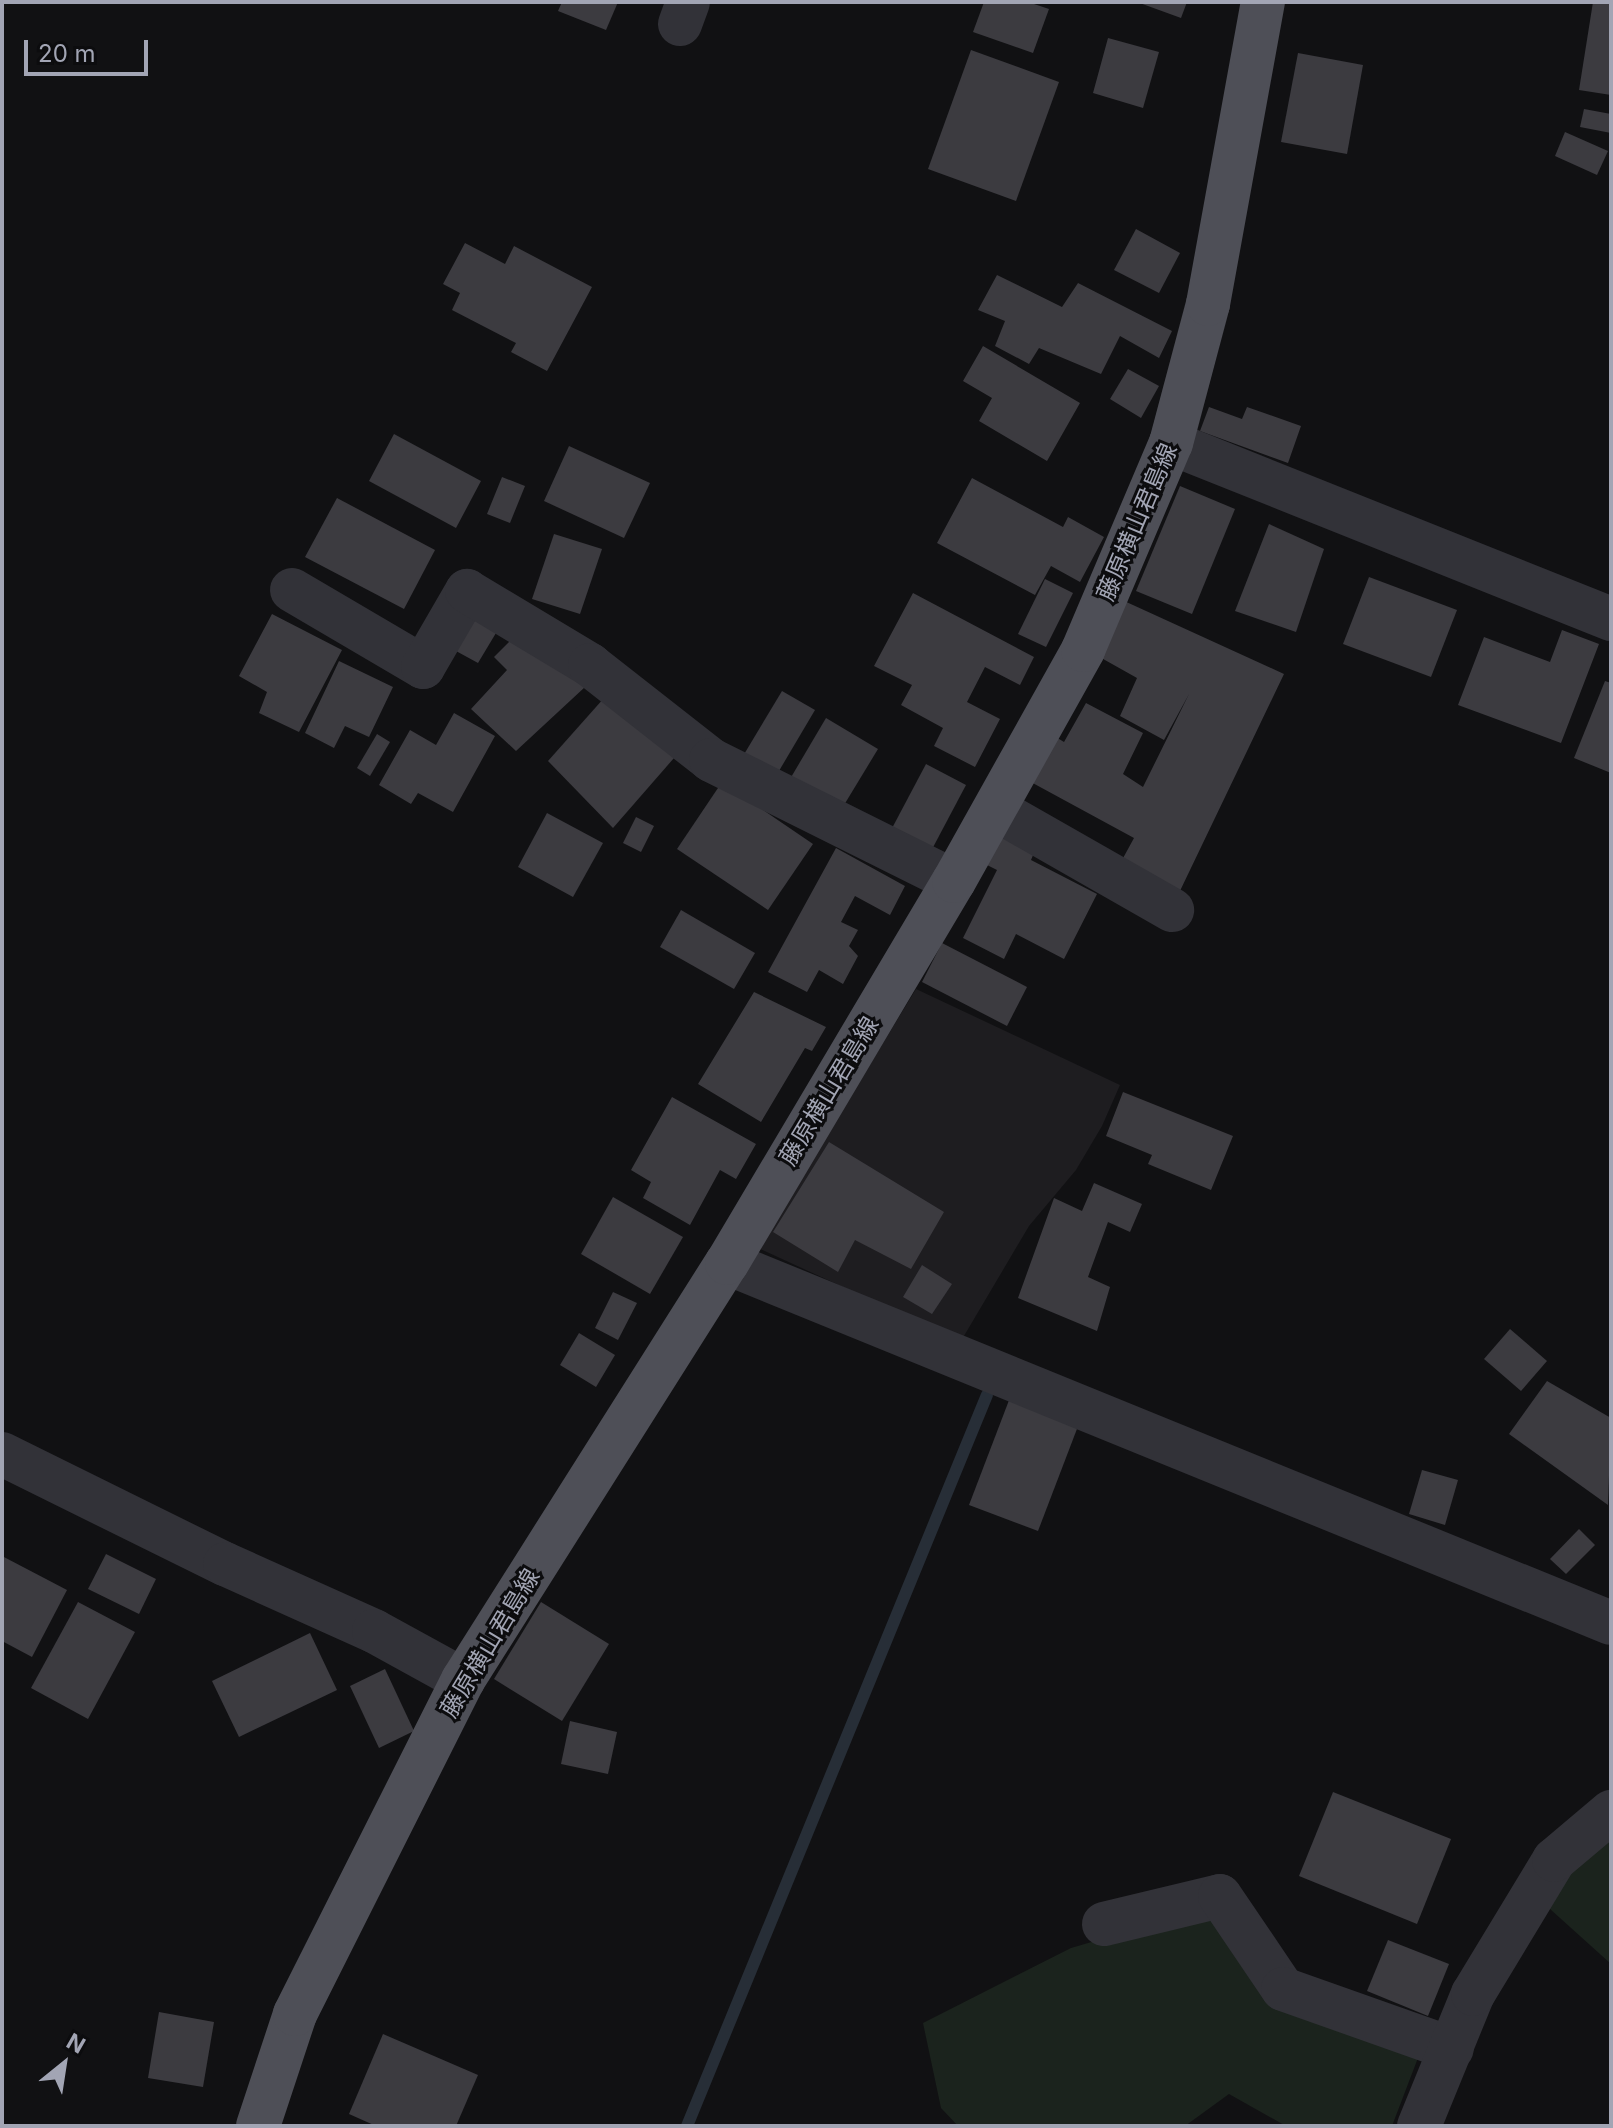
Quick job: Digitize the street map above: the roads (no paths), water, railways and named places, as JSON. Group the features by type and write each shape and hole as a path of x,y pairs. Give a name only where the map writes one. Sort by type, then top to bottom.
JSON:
{"main road":[{"name":"藤原横山君島線","path":"258,2126 295,2014 463,1680 727,1263 954,881 1083,650 1171,443 1208,304 1263,2"}],"street":[{"path":"1171,443 1611,619"},
{"path":"292,590 423,667 467,591 590,665 711,760 954,881"},
{"path":"995,809 1172,910"},
{"path":"727,1263 1611,1623"},
{"path":"2,1454 225,1564 374,1631 463,1680"},
{"path":"1419,2126 1473,1994 1554,1860 1611,1812"},
{"path":"1104,1924 1220,1896 1283,1989 1452,2049"}],"waterway":[{"path":"687,2126 987,1395"}]}
